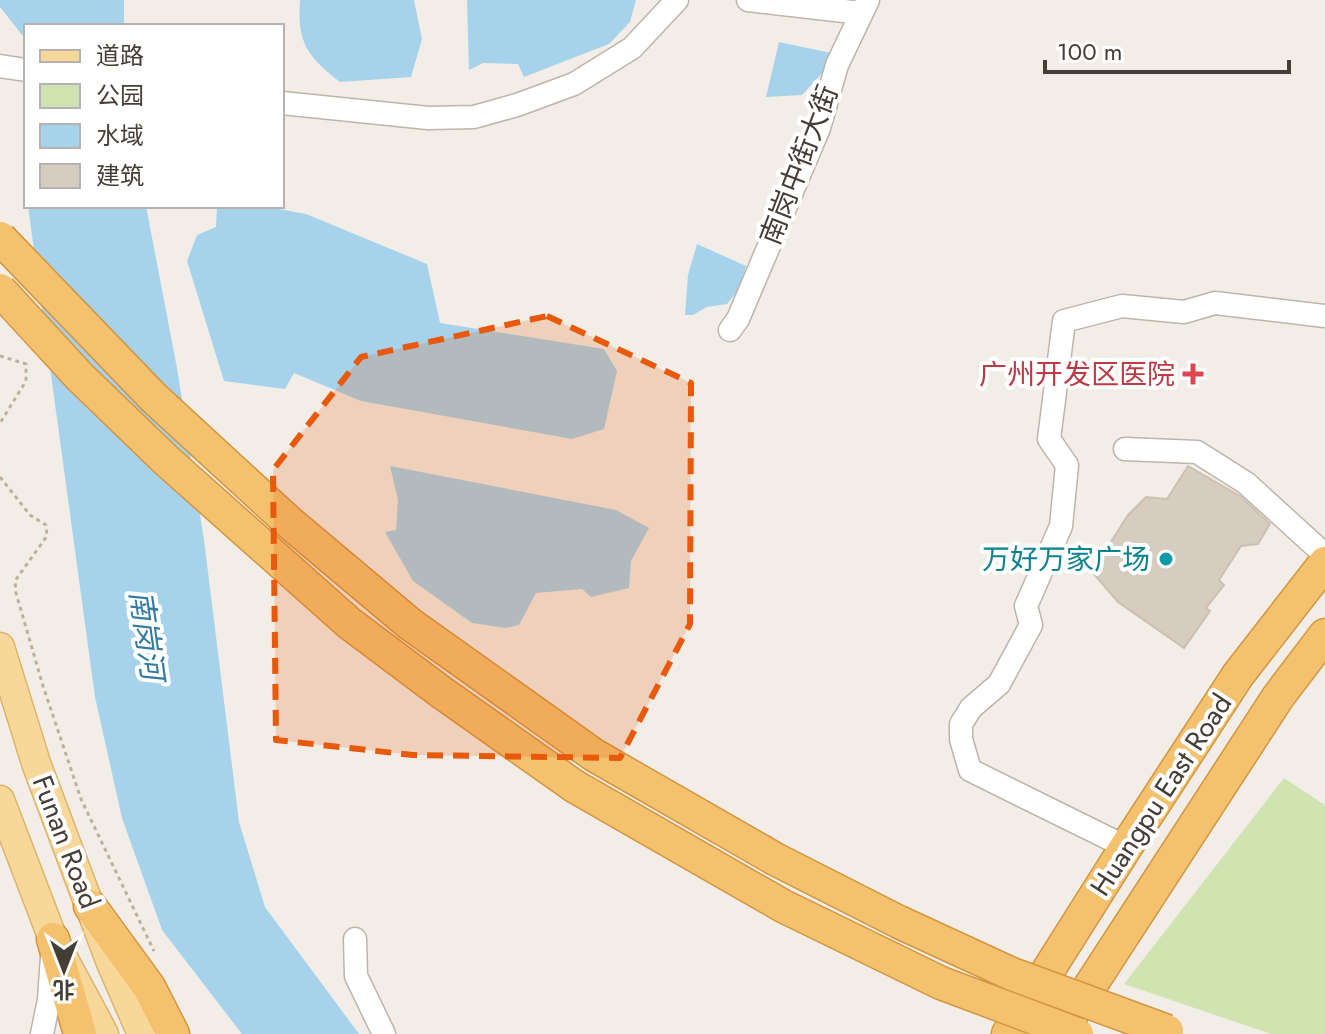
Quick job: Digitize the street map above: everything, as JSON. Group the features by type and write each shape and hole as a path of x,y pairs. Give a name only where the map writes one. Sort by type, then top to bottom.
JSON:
{"highway":[{"path":"0,238 153,397 290,523 410,624 594,755 775,859 899,922 1012,974 1171,1033"},
{"path":"0,290 80,377 167,461 349,623 574,786 783,906 941,983 1077,1034"},
{"name":"Huangpu East Road","path":"1008,1034 1238,675 1325,563"},
{"name":"Huangpu East Road","path":"1059,1034 1278,697 1325,635"},
{"path":"90,906 149,987 173,1034"},
{"path":"53,939 80,1034"}],"main road":[{"name":"Funan Road","path":"0,647 11,718 142,1034"},
{"name":"Funan Road","path":"0,800 53,939 104,1034"}],"street":[{"path":"284,103 428,118 474,117 574,84 632,48 677,0"},
{"path":"748,0 865,6"},
{"name":"南岗中街大街","path":"730,330 738,319 819,128 837,65 865,6"},
{"path":"1126,847 970,770 961,739 961,724 971,708 999,684 1031,625 1026,606 1061,526 1067,465 1049,439 1064,321 1122,306 1184,312 1215,303 1325,316"},
{"path":"1125,449 1197,452 1246,483 1325,555"},
{"path":"42,1034 49,1000 53,939"},
{"path":"355,939 356,976 384,1034"}],"path":[{"path":"0,356 26,364 26,381 0,423"},
{"path":"0,477 30,515 46,525 47,536 15,581 16,593 81,799 154,951"}],"highlighted area":[{"path":"547,316 691,383 690,624 620,758 413,755 276,740 273,470 361,357"}],"green space":[{"path":"1284,778 1325,805 1325,1034 1271,1034 1124,984"}],"water":[{"path":"0,0 124,0 124,24 24,24 24,37 0,7"},
{"path":"300,0 414,0 422,39 411,77 340,82 319,64 306,47 300,27"},
{"path":"467,0 636,0 630,22 609,44 524,77 518,64 483,63 469,70"},
{"path":"779,42 831,53 827,68 802,95 766,97"},
{"name":"南岗河","path":"28,208 146,208 177,368 204,540 239,822 265,907 359,1034 242,1034 162,930 122,818 95,697"},
{"path":"217,208 273,208 306,214 427,264 440,323 604,349 617,371 604,429 572,439 361,401 294,373 285,389 224,381 187,261 197,235 216,227"},
{"path":"697,244 746,266 740,288 727,304 685,315 688,275"},
{"path":"390,466 616,510 649,528 631,561 629,588 591,597 582,589 536,593 519,625 506,628 472,623 413,581 385,532 396,530 398,500"}],"building":[{"name":"万好万家广场","path":"1188,466 1240,496 1270,524 1258,544 1241,546 1219,580 1224,585 1206,608 1210,611 1184,648 1118,602 1092,572 1128,515 1146,497 1167,499"}],"place":[{"name":"广州开发区医院","path":"1193,374"},
{"name":"万好万家广场","path":"1166,559"}]}
